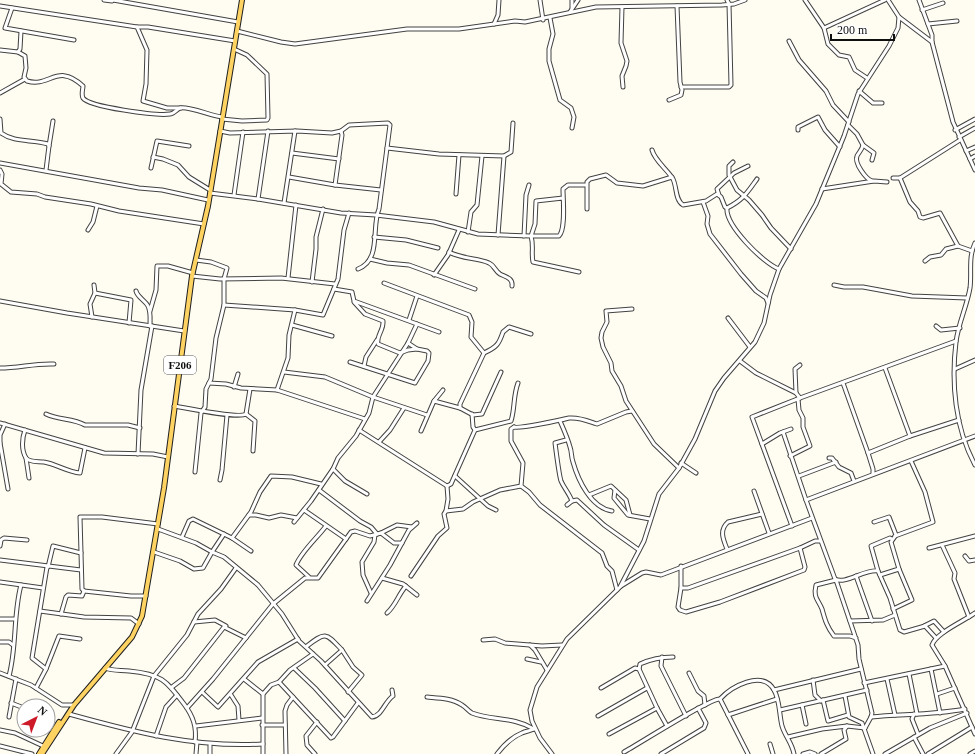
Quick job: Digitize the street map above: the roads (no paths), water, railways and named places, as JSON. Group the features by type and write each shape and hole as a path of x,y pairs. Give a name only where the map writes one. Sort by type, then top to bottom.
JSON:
{"main road":[{"name":"F206","path":"39,754 62,718 126,645 139,624 154,552 193,274 210,192 242,0"},
{"name":"F206","path":"42,754 69,714 72,707"}],"street":[{"path":"104,0 112,0 238,22"},
{"path":"494,24 498,15 499,0"},
{"path":"540,0 542,20"},
{"path":"572,0 572,8"},
{"path":"570,12 578,0"},
{"path":"665,0 668,6"},
{"path":"681,87 729,88 731,85 729,4 727,0"},
{"path":"237,31 281,42 299,44 407,29 459,29 502,23 542,20 570,12 596,7 729,4 744,0"},
{"path":"805,0 824,28 826,41 833,50 839,55 848,57 855,70 867,78"},
{"path":"824,28 887,0 899,17 932,42"},
{"path":"919,0 932,35 932,42 955,128 974,167"},
{"path":"922,10 943,3"},
{"path":"0,6 235,41"},
{"path":"669,100 681,95 677,6"},
{"path":"622,7 621,42 626,61 626,66 622,76 623,87"},
{"path":"12,8 5,28 74,40"},
{"path":"498,15 502,23"},
{"path":"618,588 644,541 659,494 679,468 695,439 715,391 724,378 755,342 762,328 779,269 810,217 840,147 859,92 889,46 898,28 899,17"},
{"path":"550,18 553,34 549,49 549,61 560,100 571,108 574,117 572,128"},
{"path":"928,24 957,21"},
{"path":"137,27 147,50 146,84 143,101 167,108 197,110 209,116 222,118 256,121 267,120 267,74 246,55 234,49"},
{"path":"18,52 20,49 22,31"},
{"path":"789,41 799,60 826,91 833,105 857,134 863,145 874,153 872,160"},
{"path":"0,50 18,52 26,59 25,79"},
{"path":"25,79 31,82 46,80 56,76 72,77 83,86 82,96 84,99 119,110 168,115 181,108"},
{"path":"0,93 25,79"},
{"path":"859,92 873,104 882,103"},
{"path":"798,130 798,127 818,117 826,130 840,147"},
{"path":"0,119 1,133 4,135 16,140 44,143 49,146"},
{"path":"955,128 975,119"},
{"path":"46,170 53,121"},
{"path":"220,131 295,131 332,133 341,131 349,125 388,123 390,125 379,208 376,215 373,251 366,266 358,270"},
{"path":"387,148 459,155 504,156 511,152 513,123"},
{"path":"893,178 900,178 975,128"},
{"path":"258,199 268,131"},
{"path":"284,203 295,131"},
{"path":"335,185 342,135 341,131"},
{"path":"234,195 243,132"},
{"path":"151,168 157,141 189,146"},
{"path":"863,145 856,157 864,175 872,181"},
{"path":"966,151 975,147"},
{"path":"652,150 672,177 681,205 703,202 719,195"},
{"path":"292,153 339,160"},
{"path":"456,194 459,155"},
{"path":"468,232 471,212 477,205 482,156"},
{"path":"498,236 504,156"},
{"path":"970,159 975,156"},
{"path":"153,157 178,165 189,177 210,192 349,213 444,223 459,230 498,236 555,237 562,233 564,187 586,185"},
{"path":"733,162 728,167 730,177 737,190 762,214 771,228 791,249"},
{"path":"0,163 46,170 139,188 162,190 208,200"},
{"path":"748,166 730,177 717,189 725,207 727,208 727,213 734,227 747,244 757,255 779,269"},
{"path":"0,170 2,174 1,184 11,192 37,194 45,197 119,211 204,224"},
{"path":"587,209 586,185 590,179 606,175 617,183 644,186 672,177"},
{"path":"289,177 335,185 381,190"},
{"path":"900,178 910,202 918,211 920,217 923,218 940,213 958,246"},
{"path":"727,208 745,197 751,185 757,179"},
{"path":"822,189 872,181 887,182"},
{"path":"524,236 526,195 529,185"},
{"path":"563,198 536,201 535,224 531,236 534,247 532,256 533,262 579,272"},
{"path":"703,202 708,216 707,224 710,234 738,272 756,291 766,298 768,303"},
{"path":"288,278 296,205"},
{"path":"88,230 93,222 97,206"},
{"path":"312,282 316,237 323,209"},
{"path":"224,305 295,310 323,315 338,279 344,230 349,213"},
{"path":"434,275 449,252 459,230"},
{"path":"374,238 406,240 438,248"},
{"path":"975,243 972,250 968,298 956,341 955,369 956,402 959,420 965,442 975,465"},
{"path":"924,261 930,257 942,255 946,249 958,246 972,250"},
{"path":"449,252 466,259 491,264 499,273 511,280 512,286"},
{"path":"370,259 387,264 409,265 474,289"},
{"path":"195,472 201,413 205,407 206,389 213,368 216,338 224,305 224,278 226,266 196,260"},
{"path":"138,454 141,390 151,326 150,311 156,290 158,266 160,264 193,274 224,278 288,278 335,284"},
{"path":"384,283 469,315 472,322 471,337 484,353"},
{"path":"92,317 90,304 95,293 94,285"},
{"path":"834,285 844,287 863,287 912,296 968,298"},
{"path":"334,289 352,292 354,301 365,314 383,321 383,327 366,357 364,366"},
{"path":"136,291 138,297 145,302 150,311"},
{"path":"95,293 131,300 129,323"},
{"path":"409,320 417,296"},
{"path":"0,301 184,331"},
{"path":"354,301 439,332"},
{"path":"632,309 606,311 607,322 601,338 603,347 612,363 612,370 632,412 658,450 679,468"},
{"path":"277,390 288,358 295,310"},
{"path":"728,318 750,347"},
{"path":"294,522 319,490 321,484 333,469 338,458 370,413 373,397 400,353 408,343 417,324"},
{"path":"292,325 332,336"},
{"path":"936,326 941,330 960,328"},
{"path":"460,408 460,404 474,376 477,365 484,353 501,341 503,332 509,328 532,334"},
{"path":"350,362 415,384 429,355 427,351 408,350 400,353 378,344 377,340"},
{"path":"792,526 752,417 799,398 956,341"},
{"path":"408,343 417,350"},
{"path":"955,369 975,360"},
{"path":"740,361 756,373 796,393"},
{"path":"0,368 18,368 38,363 54,364"},
{"path":"790,456 810,446 803,427 803,418 799,410 799,398 796,393 795,369 800,365"},
{"path":"885,368 910,436"},
{"path":"284,372 325,377 373,397 427,415"},
{"path":"434,401 460,408 472,414 482,414 501,372"},
{"path":"234,387 238,374"},
{"path":"209,383 226,384 234,387 250,389 277,390 365,419"},
{"path":"514,427 512,421 515,409 514,394 518,383"},
{"path":"843,383 868,453 873,474"},
{"path":"246,414 250,389"},
{"path":"421,431 434,401 443,390"},
{"path":"174,406 227,415 243,416 246,414"},
{"path":"379,442 390,430 404,408"},
{"path":"514,427 519,428 537,423 560,421 569,418 582,418 599,424 626,412 632,412"},
{"path":"46,414 51,417 80,422 85,426 117,425 140,428"},
{"path":"246,414 255,421 253,451"},
{"path":"447,486 451,484 455,476 475,430 473,427 472,414"},
{"path":"220,480 227,415"},
{"path":"868,453 910,436 959,420"},
{"path":"475,430 512,421"},
{"path":"560,421 566,440 571,448 577,476 599,505 606,510 612,511"},
{"path":"0,423 111,454 153,454 168,457"},
{"path":"5,424 0,435 1,466 8,489"},
{"path":"514,427 511,429 511,437 523,463 521,486"},
{"path":"762,444 782,432 791,429"},
{"path":"25,430 22,442 26,458 28,478"},
{"path":"359,430 447,486"},
{"path":"782,432 793,465 799,476 820,541 836,580 859,648 861,669 872,717 865,728"},
{"path":"806,500 873,474 965,442 975,436"},
{"path":"566,440 555,443 555,454 560,467 560,479 572,501"},
{"path":"26,458 80,473 86,448"},
{"path":"829,458 832,458 839,467 851,474 854,481"},
{"path":"911,461 926,492 934,522 871,546 900,630 903,632 924,626 934,621 944,632"},
{"path":"799,476 836,462"},
{"path":"681,463 696,473"},
{"path":"333,469 345,481 367,494"},
{"path":"232,538 245,518 251,512 260,492 271,476 292,477 321,484"},
{"path":"455,476 496,510"},
{"path":"411,576 438,536 447,528 444,514 448,499 447,486"},
{"path":"446,511 463,509 480,498 500,490 521,486 529,492 540,505 602,553 607,566 612,571 618,588"},
{"path":"590,495 611,486 626,500 630,515"},
{"path":"319,490 360,521 371,527 378,534 394,543 402,543"},
{"path":"615,490 614,498 630,515 650,519"},
{"path":"754,491 769,533"},
{"path":"566,505 577,500 604,525 639,550"},
{"path":"304,510 346,539"},
{"path":"245,518 252,514 269,518 281,515 297,518"},
{"path":"727,549 722,533 726,524 762,514"},
{"path":"84,591 82,589 81,570 80,517 82,515 158,526 224,557 258,585 298,639 307,646 325,665 370,716 375,717 386,700 393,696 392,690"},
{"path":"874,522 889,517 894,537 891,542 899,569 912,600 893,609"},
{"path":"534,729 530,710 531,704 537,687 547,670 562,645 618,588 642,573 646,572 661,575 681,566 812,518"},
{"path":"182,537 190,519 210,526 232,538 251,552"},
{"path":"367,601 412,527 417,523"},
{"path":"326,526 310,547 301,554 296,565 309,577 316,579 351,532 355,531 370,536 397,525 412,527"},
{"path":"154,552 180,561 198,570 202,568 224,534"},
{"path":"371,593 363,575 362,562 378,534"},
{"path":"929,548 975,536"},
{"path":"0,546 1,540 4,538 27,540"},
{"path":"681,588 688,588 800,548 815,541 820,541"},
{"path":"942,545 955,573 954,579 969,617"},
{"path":"46,669 32,658 43,588 53,546 81,553"},
{"path":"681,566 681,588 678,607 682,611 720,602 804,570 805,566 800,548"},
{"path":"965,556 969,561 975,560"},
{"path":"0,560 81,570"},
{"path":"116,754 132,732 154,676 187,635 198,614 236,568"},
{"path":"856,638 850,636 834,636 828,629 822,609 814,598 816,585 836,580 846,580 870,571 880,574 899,569"},
{"path":"856,576 872,620"},
{"path":"187,708 202,692 273,604 309,577"},
{"path":"382,578 406,586 417,595"},
{"path":"0,582 43,588"},
{"path":"9,676 14,645 17,600 21,585"},
{"path":"387,613 395,605 401,592 406,586"},
{"path":"84,591 131,596 146,596"},
{"path":"61,614 66,597 82,596 84,591"},
{"path":"40,611 84,617 131,618 139,624"},
{"path":"975,613 944,632 936,638 932,645 956,688 975,734"},
{"path":"850,621 883,620 895,615"},
{"path":"0,619 15,619"},
{"path":"194,622 215,620 246,638"},
{"path":"924,626 928,627 936,638"},
{"path":"172,687 184,678 224,627 227,627"},
{"path":"307,646 319,636 324,635 330,637 342,650 353,667 362,675 348,692"},
{"path":"36,688 46,669 59,636 80,639"},
{"path":"202,692 218,707 231,695 258,662 298,639"},
{"path":"483,640 495,639 505,643 525,643 530,645 562,645"},
{"path":"0,642 9,642 14,645"},
{"path":"530,645 535,650 547,670"},
{"path":"325,665 342,650"},
{"path":"263,754 263,694 271,685 279,682 294,668 313,654"},
{"path":"662,657 661,666 686,716"},
{"path":"667,726 656,708 639,669 640,664 662,657 673,657"},
{"path":"527,659 542,662"},
{"path":"864,683 945,666"},
{"path":"105,668 117,671 140,672 163,679 172,687 187,708 196,726 196,754"},
{"path":"294,668 315,688 345,721"},
{"path":"601,688 635,668 639,669"},
{"path":"774,690 861,669"},
{"path":"931,669 940,713"},
{"path":"0,673 36,688 62,705 72,707"},
{"path":"689,673 698,692 704,696 705,705"},
{"path":"909,674 915,714 912,719 918,734"},
{"path":"9,717 16,679"},
{"path":"244,679 263,694"},
{"path":"887,679 895,715"},
{"path":"813,680 815,695 822,701 828,722 848,715"},
{"path":"624,752 716,698 720,699 734,687 752,681 765,682 774,690 780,710 782,727 788,736 794,754"},
{"path":"279,682 332,738 358,703"},
{"path":"598,716 647,688"},
{"path":"936,694 956,688"},
{"path":"780,710 866,690"},
{"path":"156,736 166,707 177,695"},
{"path":"231,695 238,706 239,720"},
{"path":"845,696 848,715 851,718 861,721 865,728 873,754"},
{"path":"286,754 287,705 293,697"},
{"path":"427,697 452,700 462,705 470,712 505,718 526,724 534,729 552,754"},
{"path":"720,699 748,754 743,754"},
{"path":"728,715 777,699"},
{"path":"11,703 16,705"},
{"path":"802,705 806,724"},
{"path":"609,734 656,708"},
{"path":"661,754 704,728 706,723 698,708"},
{"path":"872,717 966,711"},
{"path":"885,754 918,734 966,711"},
{"path":"69,714 132,732 210,745 263,744"},
{"path":"196,726 262,718"},
{"path":"315,754 307,745 306,736 317,722"},
{"path":"262,725 286,725"},
{"path":"788,736 822,729 847,726 865,728"},
{"path":"821,754 846,740 844,730 847,726"},
{"path":"928,754 972,727"},
{"path":"497,754 504,746 521,733 534,729"},
{"path":"0,730 15,733 43,746"},
{"path":"914,737 924,754"},
{"path":"770,744 773,754"},
{"path":"210,745 210,754"},
{"path":"0,746 32,754"},
{"path":"970,754 975,751"},
{"path":"803,754 810,752 815,754"}]}
